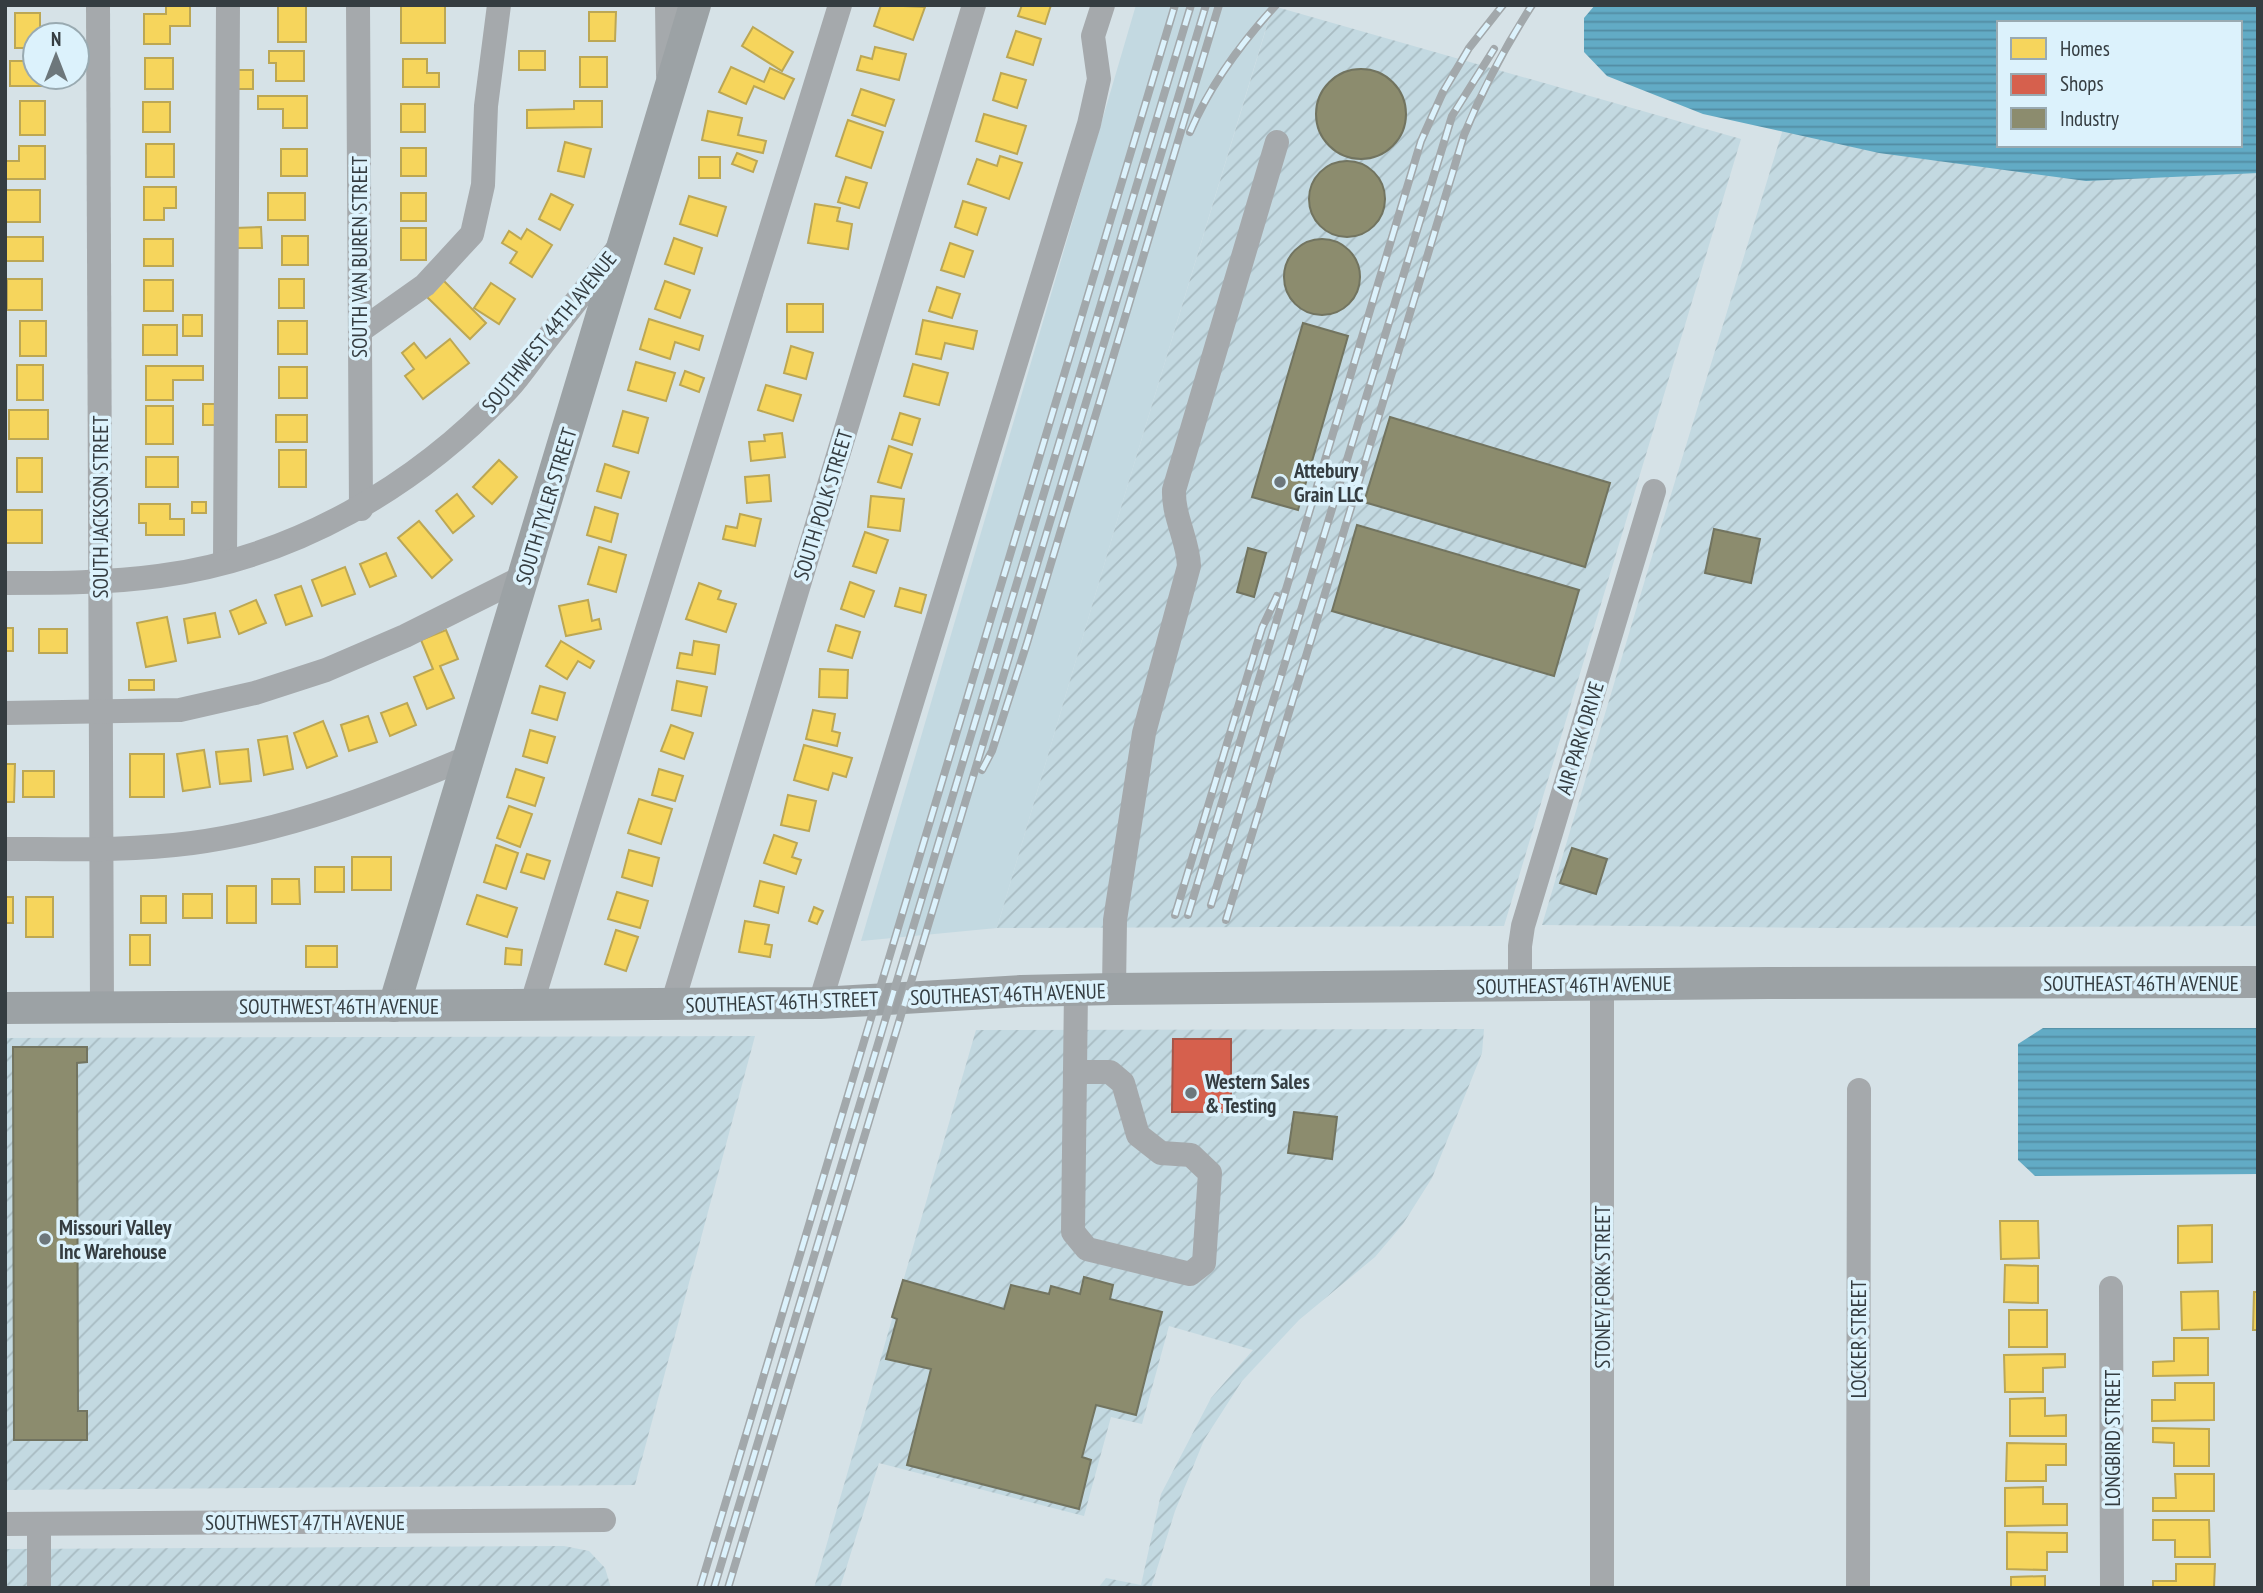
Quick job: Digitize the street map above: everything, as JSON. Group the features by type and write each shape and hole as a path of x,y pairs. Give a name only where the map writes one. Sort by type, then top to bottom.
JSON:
{"main road":[{"name":"SOUTH TYLER STREET","path":"394,1006 695,5"},
{"name":"SOUTHEAST 46TH AVENUE","path":"891,999 1114,989 2258,982"},
{"name":"SOUTHEAST 46TH STREET","path":"672,1005 891,999"},
{"name":"SOUTHWEST 46TH AVENUE","path":"5,1009 672,1005"}],"street":[{"name":"SOUTH JACKSON STREET","path":"98,5 102,1008"},
{"path":"225,562 228,5"},
{"name":"SOUTH VAN BUREN STREET","path":"358,5 360,509"},
{"path":"359,331 425,285 472,234 483,185 486,106 499,5"},
{"path":"667,5 668,97"},
{"path":"531,1006 840,5"},
{"name":"SOUTH POLK STREET","path":"672,1005 974,5"},
{"path":"820,1003 1089,124 1099,79 1093,36 1103,5"},
{"path":"1114,989 1115,920 1144,733 1189,566 1189,551 1173,505 1174,490 1277,142"},
{"name":"SOUTHWEST 44TH AVENUE","path":"5,583 100,583 162,576 225,562 290,541 360,509 427,464 469,428 510,387 628,235"},
{"name":"AIR PARK DRIVE","path":"1520,986 1523,926 1654,491"},
{"path":"5,713 180,710 255,693 314,674 405,636 525,576"},
{"path":"5,849 102,849 192,843 285,825 389,791 471,756"},
{"name":"STONEY FORK STREET","path":"1602,985 1602,1588"},
{"path":"1075,1072 1110,1072 1123,1083 1138,1135 1161,1153 1191,1155 1210,1173 1204,1263 1190,1274 1087,1249 1073,1233 1076,990"},
{"name":"LOCKER STREET","path":"1857,1588 1859,1090"},
{"name":"LONGBIRD STREET","path":"2111,1288 2112,1588"},
{"name":"SOUTHWEST 47TH AVENUE","path":"5,1524 604,1520"},
{"path":"39,1524 39,1588"}],"shaded area":[{"path":"1136,5 1273,5 997,928 861,941"},
{"path":"1821,5 2258,5 2258,926 1833,928 1542,925"},
{"path":"1273,6 1741,139 1504,926 997,928 1125,494"},
{"path":"1484,1029 1482,1053 1432,1178 1403,1224 1375,1257 1299,1320 1242,1381 1204,1440 1175,1511 1151,1588 1098,1588 1106,1578 1141,1585 1161,1494 1211,1398 1253,1350 1169,1326 1142,1424 1111,1417 1084,1516 879,1463 840,1588 814,1588 976,1030"},
{"path":"755,1036 635,1485 5,1490 5,1038"},
{"path":"564,1546 589,1551 605,1568 611,1588 5,1588 5,1549"}],"water":[{"path":"1595,5 2258,5 2258,173 2086,181 1879,153 1703,114 1607,76 1584,52 1584,18"},
{"path":"2043,1028 2258,1028 2258,1174 2035,1176 2018,1160 2018,1044"}],"building: Homes":[{"path":"166,5 190,5 190,26 170,26 170,44 144,44 144,14 166,14"},
{"path":"401,5 445,5 445,43 401,43"},
{"path":"881,5 925,7 913,40 874,26"},
{"path":"1022,5 1051,5 1045,24 1018,16"},
{"path":"278,6 306,6 306,42 278,42"},
{"path":"589,12 616,12 615,41 589,41"},
{"path":"15,13 40,13 40,21 21,21 21,48 15,48"},
{"path":"753,27 793,52 782,71 742,46"},
{"path":"1016,31 1041,39 1033,65 1007,57"},
{"path":"875,47 906,54 899,80 857,70 861,56 872,59"},
{"path":"269,51 304,51 304,81 276,81 276,63 269,63"},
{"path":"519,51 545,51 545,70 519,70"},
{"path":"580,57 607,57 607,87 580,87"},
{"path":"145,58 173,58 173,89 145,89"},
{"path":"403,59 427,59 427,73 439,73 439,87 403,87"},
{"path":"10,61 21,61 21,86 10,86"},
{"path":"731,67 764,82 770,68 794,79 784,99 754,86 746,104 719,92"},
{"path":"235,70 253,70 253,89 235,89"},
{"path":"1001,73 1026,80 1017,108 993,100"},
{"path":"861,89 894,100 885,126 852,115"},
{"path":"258,96 307,96 307,128 283,128 283,109 258,109"},
{"path":"20,101 45,101 45,135 20,135"},
{"path":"574,101 602,101 602,127 527,128 527,110 574,109"},
{"path":"143,102 170,102 170,132 143,132"},
{"path":"401,104 425,104 425,132 401,132"},
{"path":"708,111 742,118 738,135 766,141 763,153 702,140"},
{"path":"984,114 1026,126 1017,154 976,141"},
{"path":"848,120 883,132 871,168 836,156"},
{"path":"565,142 591,149 584,177 558,171"},
{"path":"146,144 174,144 174,177 146,177"},
{"path":"19,146 45,146 45,179 5,179 5,161 19,161"},
{"path":"401,148 426,148 426,176 401,176"},
{"path":"281,149 307,149 307,176 281,176"},
{"path":"737,153 757,161 753,172 732,164"},
{"path":"1000,156 1022,163 1009,199 968,184 977,159 997,166"},
{"path":"699,157 720,157 720,178 699,178"},
{"path":"846,177 867,183 859,208 838,202"},
{"path":"144,187 176,187 176,208 164,208 164,220 144,220"},
{"path":"5,190 40,190 40,222 5,222"},
{"path":"268,193 305,193 305,220 268,220"},
{"path":"401,193 426,193 426,221 401,221"},
{"path":"551,194 573,205 560,230 539,219"},
{"path":"689,196 726,207 717,236 680,224"},
{"path":"963,201 986,208 977,235 955,227"},
{"path":"815,204 840,208 837,221 852,224 848,249 808,243"},
{"path":"261,227 262,248 235,248 235,228"},
{"path":"401,228 426,228 426,260 401,260"},
{"path":"527,229 552,245 532,277 510,263 517,252 502,243 509,231 521,239"},
{"path":"282,236 308,236 308,265 282,265"},
{"path":"5,237 43,237 43,261 5,261"},
{"path":"674,238 702,248 694,274 665,264"},
{"path":"144,239 173,239 173,266 144,266"},
{"path":"950,243 973,251 964,277 941,270"},
{"path":"7,279 42,279 42,310 7,310"},
{"path":"279,279 304,279 304,308 279,308"},
{"path":"144,280 173,280 173,311 144,311"},
{"path":"443,280 486,323 470,339 426,296"},
{"path":"665,281 690,290 680,318 655,309"},
{"path":"491,283 515,299 499,324 474,308"},
{"path":"937,287 960,294 952,318 929,311"},
{"path":"787,304 823,304 823,332 787,332"},
{"path":"183,315 202,315 202,336 183,336"},
{"path":"649,319 703,336 699,350 675,342 670,359 640,349"},
{"path":"923,320 977,331 973,349 945,343 941,359 916,354"},
{"path":"20,321 46,321 46,356 20,356"},
{"path":"278,321 307,321 307,354 278,354"},
{"path":"143,325 177,325 177,355 143,355"},
{"path":"450,339 469,363 423,399 405,376 414,369 402,353 414,343 426,358"},
{"path":"791,346 813,353 806,379 784,373"},
{"path":"636,362 675,373 666,401 628,390"},
{"path":"913,364 948,373 939,405 904,396"},
{"path":"17,365 43,365 43,400 17,400"},
{"path":"146,366 203,366 203,380 173,380 173,400 146,400"},
{"path":"279,367 307,367 307,398 279,398"},
{"path":"685,371 704,378 699,392 680,385"},
{"path":"766,385 801,395 793,421 758,410"},
{"path":"203,404 221,404 221,425 203,425"},
{"path":"146,406 173,406 173,444 146,444"},
{"path":"9,410 48,410 48,439 9,439"},
{"path":"623,411 648,418 638,453 613,446"},
{"path":"900,413 920,419 912,445 892,439"},
{"path":"276,415 307,415 307,442 276,442"},
{"path":"782,433 785,457 751,461 749,442 765,441 764,435"},
{"path":"889,446 912,454 901,488 878,482"},
{"path":"279,450 306,450 306,487 279,487"},
{"path":"146,457 178,457 178,487 146,487"},
{"path":"17,458 42,458 42,492 17,492"},
{"path":"499,460 517,477 492,504 473,487"},
{"path":"605,464 629,472 621,498 597,491"},
{"path":"769,475 771,501 747,503 745,477"},
{"path":"457,494 474,516 453,533 436,511"},
{"path":"871,496 904,499 900,531 868,527"},
{"path":"192,502 206,502 206,513 192,513"},
{"path":"139,504 170,504 170,519 184,519 184,535 146,535 146,523 139,523"},
{"path":"595,507 618,514 611,542 587,535"},
{"path":"5,510 42,510 42,543 5,543"},
{"path":"740,514 761,519 755,546 723,539 726,526 737,528"},
{"path":"419,521 452,560 432,578 398,538"},
{"path":"865,532 888,540 876,573 853,566"},
{"path":"599,547 626,555 616,592 588,584"},
{"path":"386,553 396,576 370,587 360,564"},
{"path":"345,567 355,594 322,606 312,580"},
{"path":"850,582 874,591 864,617 841,609"},
{"path":"699,583 721,591 718,599 736,604 726,632 686,619"},
{"path":"301,586 312,616 286,625 275,595"},
{"path":"900,588 926,595 921,613 895,606"},
{"path":"256,600 266,623 239,634 230,611"},
{"path":"588,600 592,621 599,619 601,629 566,636 559,606"},
{"path":"215,613 220,637 188,643 184,619"},
{"path":"167,617 176,661 146,667 137,623"},
{"path":"836,625 860,632 852,658 828,651"},
{"path":"5,628 13,628 13,651 5,651"},
{"path":"39,629 67,629 67,653 39,653"},
{"path":"446,630 458,659 440,666 454,698 427,709 414,677 433,669 421,640"},
{"path":"561,641 594,661 590,668 578,661 567,679 546,666"},
{"path":"694,641 719,645 715,674 677,668 680,653 692,655"},
{"path":"820,669 848,670 847,698 819,697"},
{"path":"129,680 154,680 154,690 129,690"},
{"path":"677,681 707,687 701,716 672,710"},
{"path":"540,686 565,693 557,720 532,713"},
{"path":"407,703 416,725 390,736 381,713"},
{"path":"813,710 835,714 832,731 840,733 837,746 806,739"},
{"path":"368,716 377,742 349,751 341,725"},
{"path":"323,721 337,756 307,768 294,733"},
{"path":"671,725 693,733 684,759 661,751"},
{"path":"530,730 555,737 547,763 523,756"},
{"path":"287,736 293,769 264,775 258,740"},
{"path":"804,745 852,758 846,777 833,773 828,790 794,780"},
{"path":"248,749 251,781 220,784 216,752"},
{"path":"204,750 210,787 183,791 177,754"},
{"path":"130,754 164,754 164,797 130,797"},
{"path":"5,764 15,764 14,802 5,802"},
{"path":"516,769 544,778 535,806 507,797"},
{"path":"659,769 683,776 675,801 652,795"},
{"path":"23,771 54,771 54,797 23,797"},
{"path":"788,795 816,801 809,831 781,825"},
{"path":"639,799 672,809 661,844 628,833"},
{"path":"509,806 532,814 520,847 497,838"},
{"path":"774,835 797,843 792,857 801,860 796,874 764,863"},
{"path":"496,845 518,853 506,889 484,882"},
{"path":"629,850 659,858 652,886 622,877"},
{"path":"527,854 550,861 544,879 521,872"},
{"path":"352,857 391,857 391,890 352,890"},
{"path":"315,867 344,867 344,892 315,892"},
{"path":"272,879 299,879 300,904 272,904"},
{"path":"760,881 784,887 778,913 754,906"},
{"path":"227,886 256,886 256,923 227,923"},
{"path":"617,892 648,901 640,928 608,919"},
{"path":"183,894 212,894 212,918 183,918"},
{"path":"477,895 517,908 507,937 467,924"},
{"path":"141,896 166,896 166,923 141,923"},
{"path":"5,897 13,897 13,923 5,923"},
{"path":"26,897 53,897 53,937 26,937"},
{"path":"814,907 823,911 817,924 809,921"},
{"path":"745,921 769,925 765,944 772,945 770,957 739,952"},
{"path":"616,930 638,937 626,971 605,964"},
{"path":"130,935 150,935 150,965 130,965"},
{"path":"306,946 337,946 337,967 306,967"},
{"path":"506,948 522,950 521,965 505,964"},
{"path":"2000,1221 2038,1221 2039,1258 2001,1259"},
{"path":"2212,1225 2212,1262 2178,1263 2178,1226"},
{"path":"2005,1265 2038,1266 2038,1303 2004,1302"},
{"path":"2218,1291 2219,1329 2182,1330 2181,1292"},
{"path":"2254,1292 2258,1292 2258,1330 2253,1330"},
{"path":"2009,1310 2047,1310 2047,1347 2009,1347"},
{"path":"2174,1338 2208,1338 2208,1375 2153,1376 2153,1362 2174,1361"},
{"path":"2065,1354 2065,1367 2043,1368 2043,1392 2005,1392 2004,1355"},
{"path":"2175,1383 2214,1383 2214,1420 2152,1421 2152,1400 2175,1400"},
{"path":"2045,1398 2045,1416 2066,1415 2066,1436 2010,1436 2010,1399"},
{"path":"2153,1428 2209,1429 2209,1466 2174,1466 2174,1443 2153,1442"},
{"path":"2007,1443 2066,1444 2066,1465 2046,1465 2046,1481 2006,1481"},
{"path":"2175,1474 2214,1474 2214,1511 2153,1511 2153,1498 2176,1498"},
{"path":"2043,1487 2043,1504 2067,1504 2067,1525 2005,1526 2005,1488"},
{"path":"2153,1520 2209,1520 2210,1557 2175,1557 2175,1540 2153,1540"},
{"path":"2007,1532 2067,1533 2067,1552 2047,1552 2047,1570 2007,1569"},
{"path":"2176,1564 2215,1564 2214,1588 2153,1588 2153,1581 2176,1581"},
{"path":"2045,1576 2045,1588 2011,1588 2011,1577"}],"building: Shops":[{"path":"1173,1039 1231,1039 1231,1112 1172,1112"}],"building: Industry":[{"path":"1352,69 1370,69 1386,76 1399,89 1406,105 1406,123 1399,139 1386,152 1370,159 1352,159 1336,152 1323,139 1316,123 1316,105 1323,89 1336,76"},
{"path":"1340,161 1354,161 1368,167 1379,178 1385,199 1382,214 1374,226 1354,237 1340,237 1326,231 1315,220 1309,206 1309,192 1315,178 1326,167"},
{"path":"1315,239 1329,239 1343,245 1354,256 1360,277 1357,292 1349,304 1329,315 1315,315 1301,309 1290,298 1284,284 1284,270 1290,256 1301,245"},
{"path":"1303,323 1348,336 1298,510 1252,497"},
{"path":"1390,417 1610,483 1585,567 1364,502"},
{"path":"1357,525 1579,590 1554,676 1332,611"},
{"path":"1714,529 1760,539 1751,583 1705,573"},
{"path":"1248,548 1266,553 1254,597 1237,592"},
{"path":"1572,848 1607,859 1596,894 1560,883"},
{"name":"Missouri Valley Inc Warehouse","path":"13,1047 87,1047 87,1062 77,1063 78,1411 87,1411 87,1440 14,1440"},
{"path":"1294,1112 1337,1117 1332,1159 1288,1153"},
{"path":"1084,1277 1113,1285 1110,1299 1162,1312 1136,1415 1096,1405 1082,1457 1091,1460 1079,1509 907,1465 931,1369 886,1359 897,1319 892,1317 903,1280 1004,1309 1011,1285 1049,1294 1051,1286 1080,1294"}],"railway":[{"path":"700,1588 1175,5"},
{"path":"714,1588 1191,5"},
{"path":"728,1588 1206,5"},
{"path":"982,770 992,751 1027,643 1219,5"},
{"path":"1190,132 1228,65 1276,5"},
{"path":"1188,915 1421,141 1443,92 1469,48 1503,5"},
{"path":"1226,920 1464,135 1495,68 1532,5"},
{"path":"1211,905 1452,116 1494,49"},
{"path":"1175,915 1262,628 1277,596"}],"place":[{"name":"Attebury Grain LLC","path":"1280,482"},
{"name":"Western Sales & Testing","path":"1191,1093"},
{"name":"Missouri Valley Inc Warehouse","path":"45,1239"}]}
